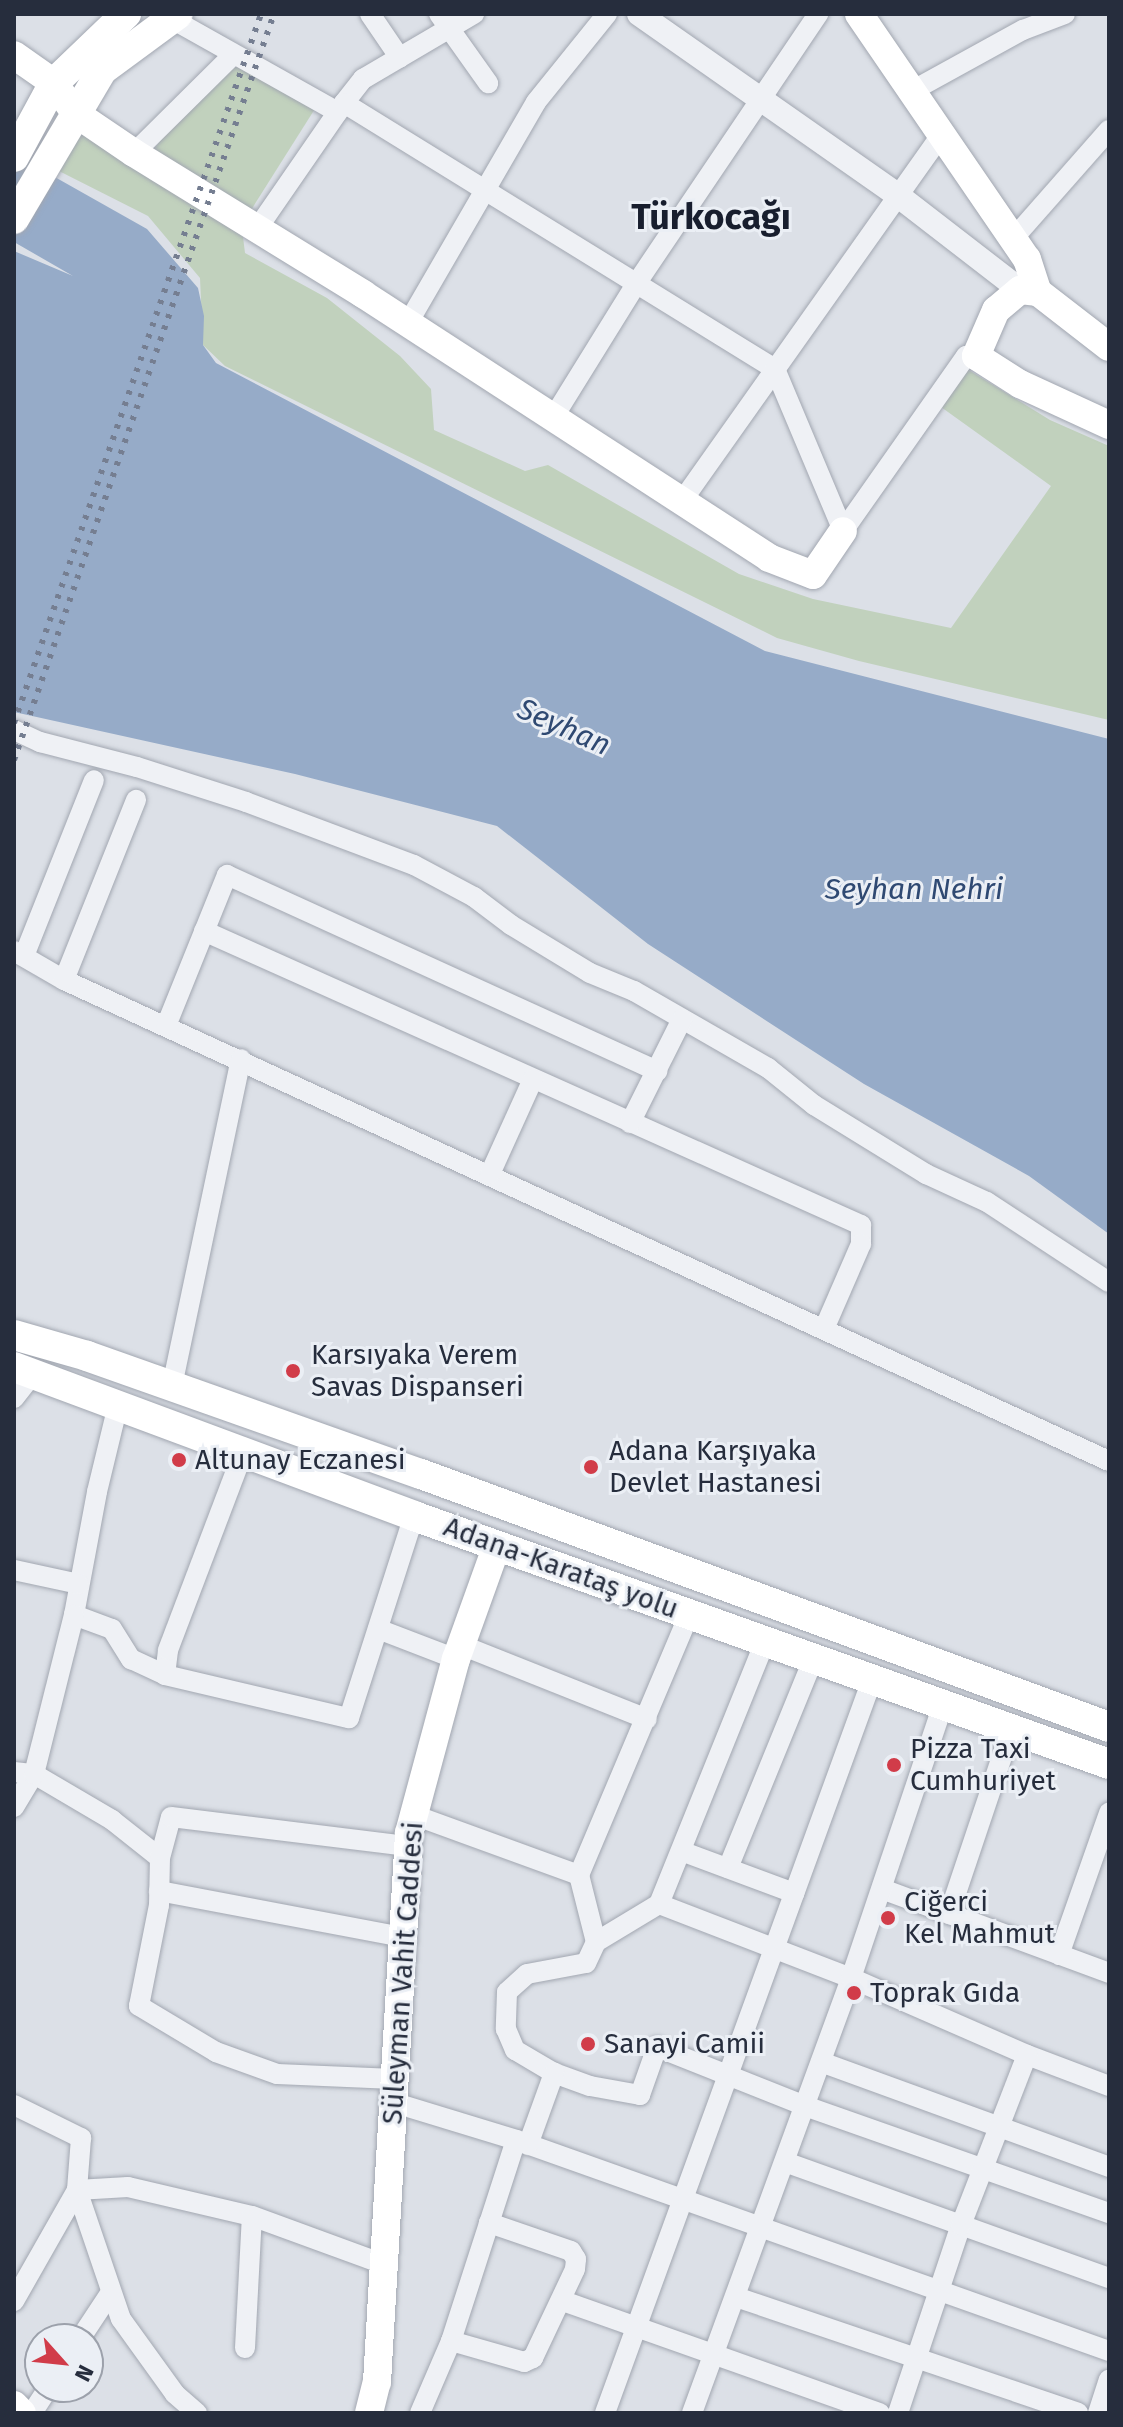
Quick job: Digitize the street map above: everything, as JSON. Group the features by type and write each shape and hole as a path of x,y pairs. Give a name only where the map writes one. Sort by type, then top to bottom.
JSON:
{"main road":[{"path":"15,155 54,83 126,14"},
{"path":"859,14 940,137 1027,259 1029,291"},
{"path":"14,219 102,70 175,16"},
{"path":"14,55 54,83 75,113 134,153 408,323 769,558 813,575 843,531"},
{"path":"1029,291 1109,347"},
{"path":"1029,291 996,310 976,356 1020,384 1109,425"},
{"name":"Adana-Karataş yolu","path":"14,1335 172,1386 1109,1727"},
{"name":"Adana-Karataş yolu","path":"24,1370 414,1516 942,1707 1012,1727 1109,1764"},
{"name":"Süleyman Vahit Caddesi","path":"370,2413 377,2382 408,1846 458,1652 497,1545"},
{"path":"14,2405 22,2413"}],"street":[{"path":"370,14 400,58"},
{"path":"257,229 363,79 400,58 444,21 474,14"},
{"path":"408,323 536,102 607,14"},
{"path":"553,418 758,98 818,14"},
{"path":"910,92 1023,30 1063,14"},
{"path":"642,15 1029,291"},
{"path":"175,16 233,55 341,108 485,190 775,369 843,531"},
{"path":"444,21 488,83"},
{"path":"134,153 233,55"},
{"path":"1012,240 1109,130"},
{"path":"682,501 896,194 940,137"},
{"path":"843,531 966,356 976,356"},
{"path":"14,730 40,742 137,767 246,802 414,865 474,897 511,925 590,973 634,991 768,1068 814,1105 926,1174 987,1202 1109,1282"},
{"path":"94,780 19,953 64,980 1109,1461"},
{"path":"64,980 136,800"},
{"path":"166,1026 227,875 657,1071"},
{"path":"204,931 861,1225 861,1244 824,1329"},
{"path":"630,1123 682,1019"},
{"path":"172,1386 241,1059"},
{"path":"490,1174 533,1079"},
{"path":"14,1398 24,1370"},
{"path":"14,1807 74,1615 118,1405"},
{"path":"165,1675 168,1650 243,1453"},
{"path":"74,1615 112,1629 131,1659 165,1675 349,1718 414,1516"},
{"path":"14,1570 79,1584"},
{"path":"596,1942 579,1875 689,1614"},
{"path":"378,1629 458,1652 647,1719"},
{"path":"765,1642 659,1904 596,1942 586,1963 527,1974 507,1992 506,2029 515,2050 554,2073 590,2086 640,2095 657,2047 805,2106 1109,2213"},
{"path":"728,1868 813,1660"},
{"path":"605,2413 872,1680"},
{"path":"692,2413 851,1978 942,1707"},
{"path":"949,1914 1012,1727"},
{"path":"24,1773 112,1820 160,1858"},
{"path":"1059,1955 1109,1813"},
{"path":"414,1815 579,1875"},
{"path":"408,1846 171,1817 160,1858 159,1891 139,2006 216,2052 277,2074 393,2091 683,2201 1109,2351"},
{"path":"681,1851 794,1893"},
{"path":"882,1889 1109,1973"},
{"path":"159,1891 402,1937"},
{"path":"659,1904 851,1978 1027,2055 1109,2086"},
{"path":"898,2413 961,2225 1027,2055"},
{"path":"821,2062 1109,2167"},
{"path":"420,2413 451,2341 489,2223 554,2073"},
{"path":"14,2105 81,2138 77,2190 121,2319 175,2394 197,2413"},
{"path":"785,2162 1109,2278"},
{"path":"77,2190 128,2187 252,2216 383,2264"},
{"path":"14,2301 77,2190"},
{"path":"245,2348 252,2216"},
{"path":"451,2341 524,2362 533,2358 563,2301 575,2269 576,2259 571,2251 489,2223"},
{"path":"91,2323 111,2292"},
{"path":"736,2297 1078,2413"},
{"path":"563,2301 880,2413"},
{"path":"1098,2413 1109,2380"}],"green space":[{"path":"226,56 318,104 246,218 154,149"},
{"path":"81,134 220,211 243,237 245,253 327,298 400,356 431,389 434,430 525,471 548,465 739,574 813,599 951,628 1051,486 941,407 967,369 1050,420 1109,446 1109,720 859,661 777,638 225,366 203,345 200,278 148,216 57,170"}],"water":[{"name":"Seyhan Nehri","path":"14,154 147,229 198,288 204,316 203,345 216,363 765,651 1109,739 1109,1234 1029,1176 864,1084 648,944 497,826 295,774 14,712 14,251 73,276 14,242"}],"railway":[{"path":"14,723 261,14"},
{"path":"14,760 274,14"}],"place":[{"name":"Karsıyaka Verem Savas Dispanseri","path":"293,1371"},
{"name":"Altunay Eczanesi","path":"179,1460"},
{"name":"Adana Karşıyaka Devlet Hastanesi","path":"591,1467"},
{"name":"Pizza Taxi Cumhuriyet","path":"894,1765"},
{"name":"Ciğerci Kel Mahmut","path":"888,1918"},
{"name":"Toprak Gıda","path":"854,1993"},
{"name":"Sanayi Camii","path":"588,2044"}],"district":[{"name":"Türkocağı","path":"711,218"}],"water label":[{"name":"Seyhan","path":"564,727"}]}
